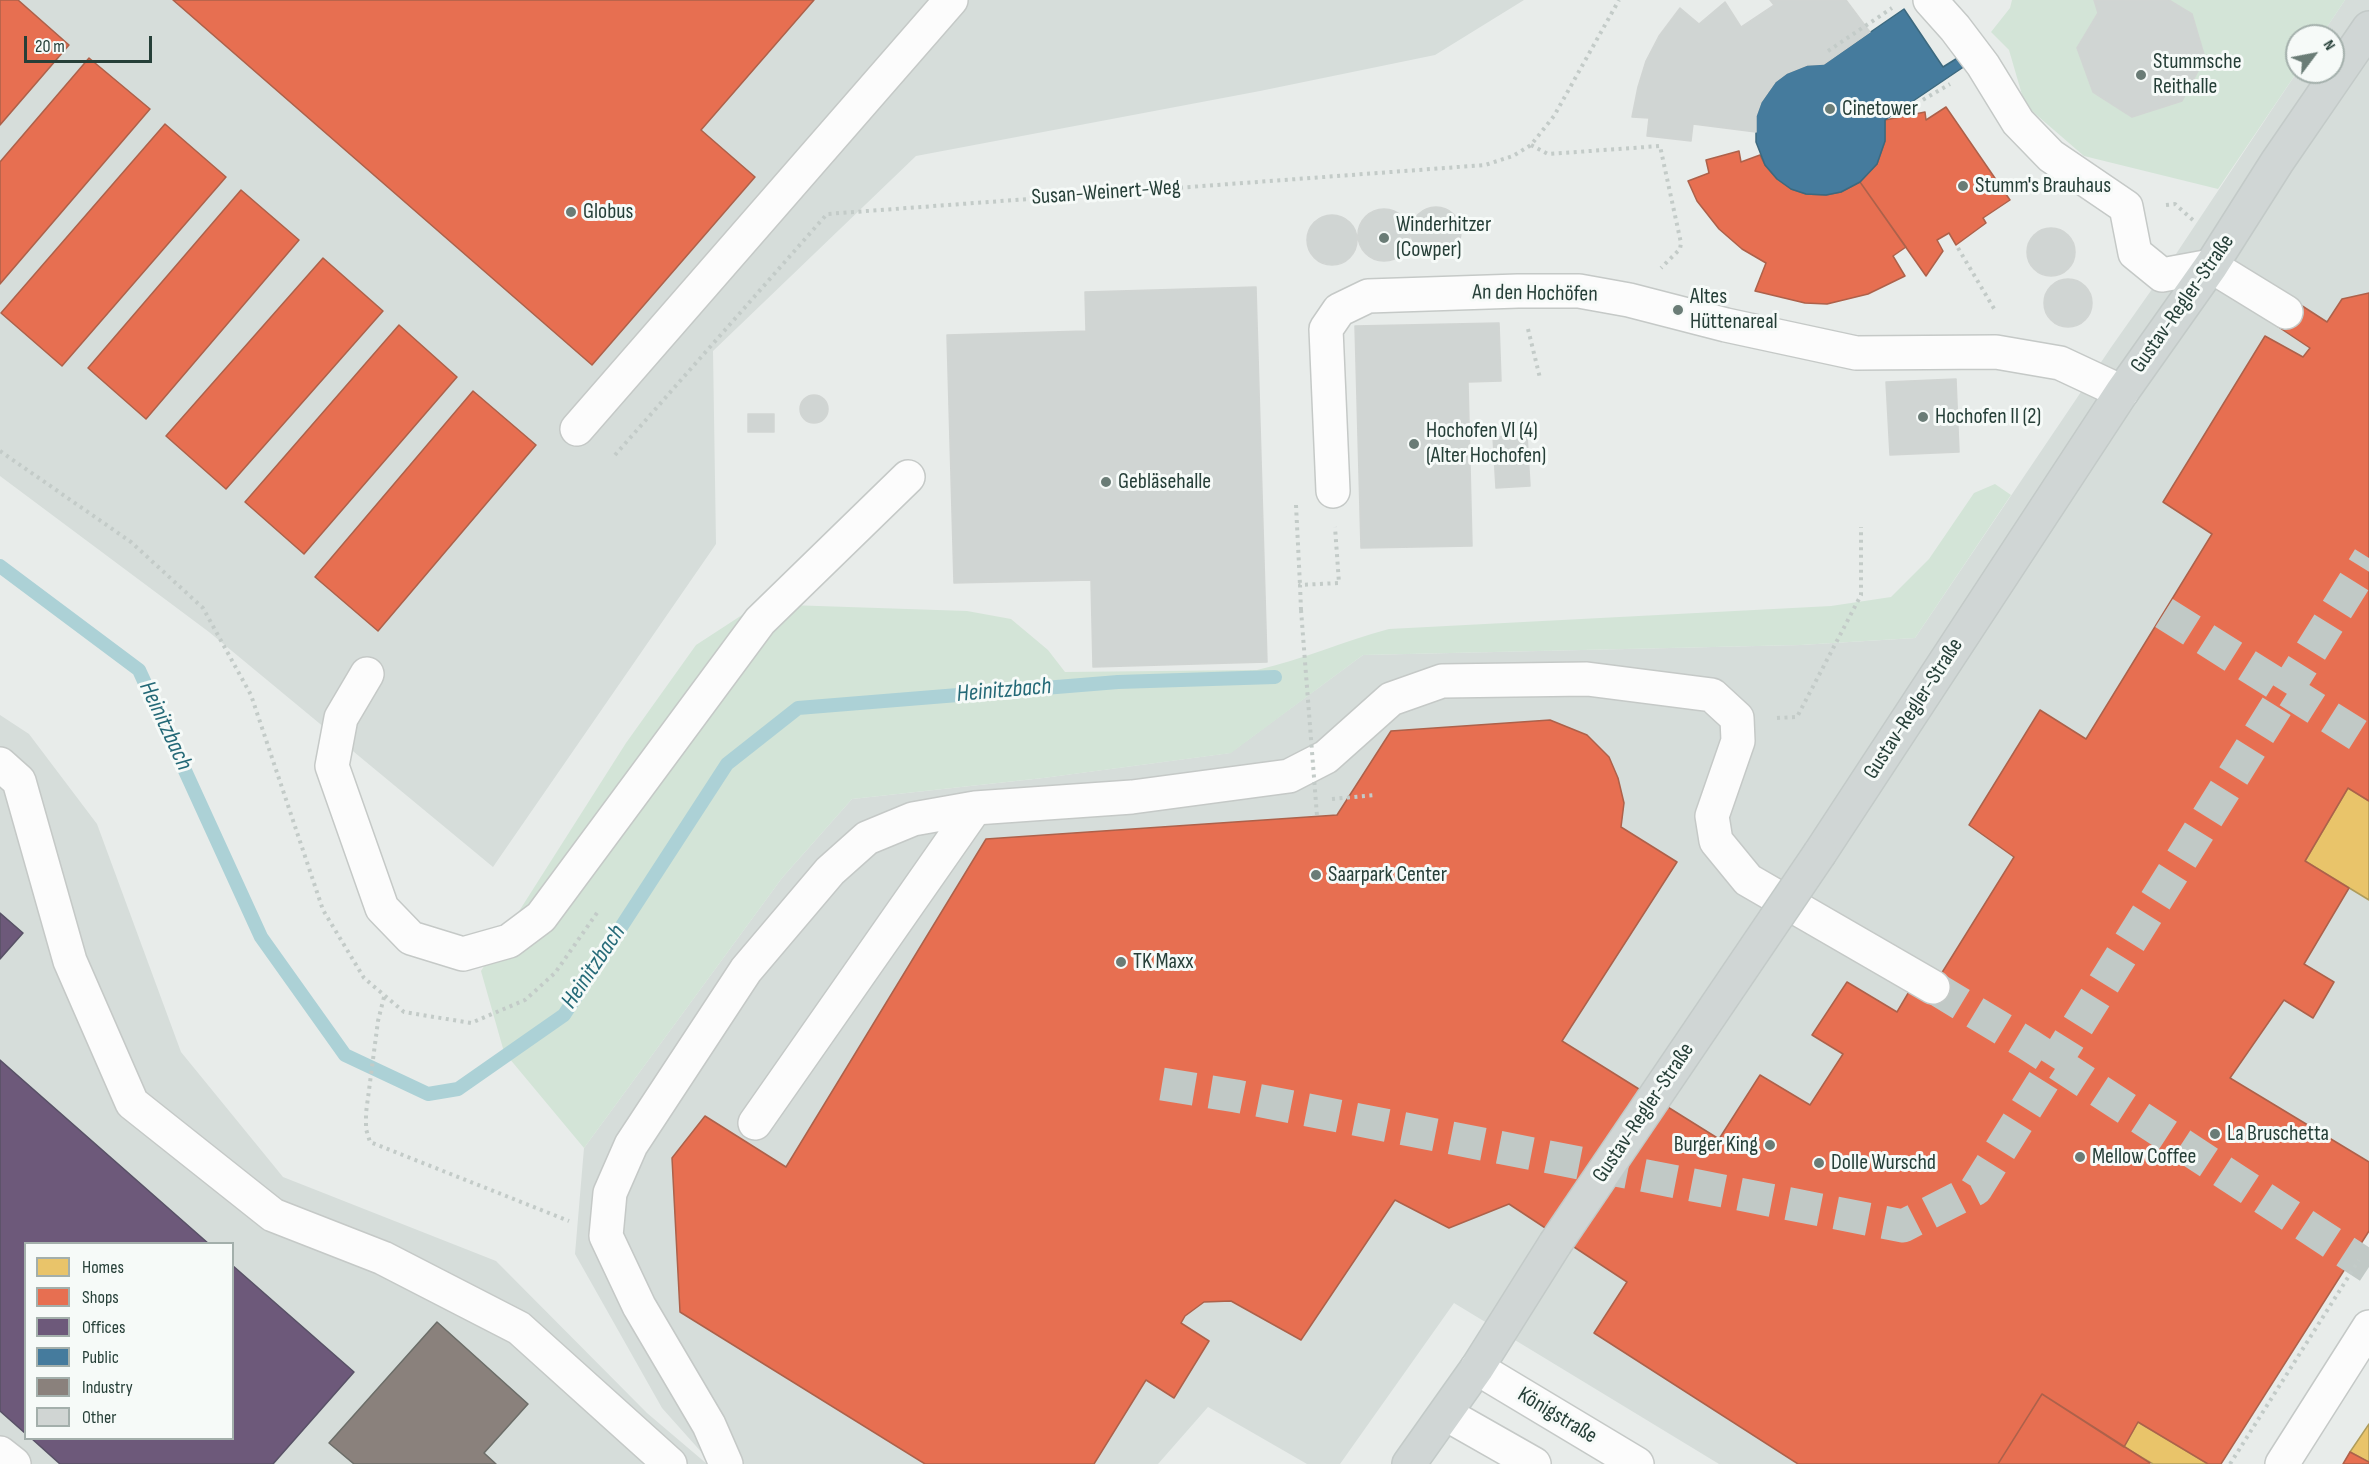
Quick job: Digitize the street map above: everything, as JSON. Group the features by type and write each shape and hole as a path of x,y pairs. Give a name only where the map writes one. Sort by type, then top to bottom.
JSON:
{"main road":[{"name":"Gustav-Regler-Straße","path":"1462,1391 1556,1244 1820,853 2121,392 2211,266 2369,28"},
{"path":"2330,85 2369,44"},
{"path":"1409,1464 1462,1391"}],"street":[{"path":"577,429 951,0"},
{"path":"1930,0 1983,65 2018,122 2051,156 2126,207 2135,253 2162,275 2211,266 2286,312"},
{"name":"An den Hochöfen","path":"1333,490 1326,329 1339,310 1368,296 1579,291 1629,300 1726,326 1856,353 1996,352 2060,363 2121,392"},
{"path":"367,674 341,718 332,766 382,908 411,938 463,954 509,941 541,917 760,621 908,477"},
{"path":"726,1464 709,1425 639,1306 606,1236 610,1193 631,1145 746,970 830,871 867,838 913,819 975,808 1132,797 1289,776 1326,758 1391,699 1442,681 1599,680 1712,695 1737,718 1738,741 1712,816 1716,841 1748,880 1933,987"},
{"path":"0,764 19,781 70,961 132,1102 273,1215 383,1258 519,1328 670,1464"},
{"path":"755,1123 975,808"},
{"path":"2282,1464 2369,1327"},
{"path":"1462,1391 1534,1464"},
{"name":"Königstraße","path":"1462,1391 1637,1464"},
{"path":"0,1453 14,1464"}],"path":[{"name":"Susan-Weinert-Weg","path":"615,455 827,214 1485,165 1513,156 1531,145 1554,116 1619,0"},
{"path":"1828,51 1895,6"},
{"path":"1897,115 1983,65"},
{"path":"1531,145 1548,154 1660,146 1682,243 1680,249 1629,300"},
{"path":"2126,207 2175,204 2200,225 2211,266"},
{"path":"1958,248 2023,357"},
{"path":"1518,291 1540,378"},
{"path":"1317,816 1300,585 1339,584 1333,490"},
{"path":"1737,718 1797,717 1861,595 1861,527"},
{"path":"1316,801 1376,795"},
{"path":"384,996 378,1021 366,1113 366,1130 370,1142 606,1236"},
{"path":"2230,1464 2359,1260"}],"shaded area":[{"path":"0,0 1524,0 1435,55 1260,91 916,156 713,351 716,544 493,867 209,632 0,476"},
{"name":"Saarpark Center","path":"2345,0 2369,0 2369,1231 2221,1464 1719,1464 1454,1303 1340,1464 1307,1464 1208,1407 1158,1464 712,1464 662,1408 575,1254 584,1148 782,878 852,799 1043,778 1230,753 1363,655 1800,645 1915,638 2289,84 2345,84 2345,24 2329,24"},
{"path":"0,715 29,734 97,824 181,1052 283,1177 496,1261 647,1413 707,1464 0,1464"}],"green space":[{"path":"2012,0 2345,0 2329,24 2285,24 2285,84 2289,84 2218,189 2084,156 2025,105 2009,50 1991,32 2010,8"},
{"path":"1995,484 2011,495 1915,638 1800,645 1363,655 1231,753 1043,778 852,799 782,878 584,1148 504,1052 481,971 626,743 696,645 759,604 967,611 1011,619 1048,650 1065,672 1257,670 1389,629 1831,606 1891,597 1929,559 1974,493"}],"building: Homes":[{"path":"2348,788 2369,801 2369,900 2305,861"},
{"path":"2138,1422 2208,1464 2153,1464 2124,1447"},
{"path":"2369,1424 2369,1462 2350,1452"}],"building: Shops":[{"path":"0,0 18,0 69,45 0,125"},
{"name":"Globus","path":"173,0 814,0 701,130 755,177 592,365"},
{"path":"89,58 150,109 0,284 0,162"},
{"path":"1946,107 2010,200 1983,218 1986,223 1956,245 1949,233 1937,240 1943,251 1926,276 1860,182 1877,164 1885,141 1885,120 1925,112 1926,120"},
{"path":"165,124 226,177 62,366 1,313"},
{"path":"1739,151 1741,162 1760,155 1777,179 1791,189 1806,194 1826,195 1841,192 1860,182 1906,247 1893,256 1905,276 1868,294 1827,304 1805,303 1755,291 1766,263 1742,249 1719,229 1697,201 1688,181 1709,173 1706,160"},
{"path":"241,190 299,240 146,419 88,368"},
{"path":"323,258 383,311 226,489 166,436"},
{"name":"Saarpark Center","path":"2369,293 2369,801 2348,788 2305,861 2349,888 2304,964 2334,982 2313,1018 2284,1000 2230,1078 2369,1162 2369,1231 2221,1464 2208,1464 2138,1422 2124,1447 2042,1394 1998,1464 1798,1464 1594,1333 1627,1282 1509,1204 1449,1228 1395,1200 1301,1340 1231,1301 1204,1302 1185,1316 1181,1323 1209,1341 1174,1398 1146,1380 1094,1464 925,1464 680,1312 672,1158 705,1116 786,1167 986,839 1337,815 1391,731 1550,720 1587,735 1609,757 1618,778 1624,803 1621,827 1677,862 1562,1041 1719,1139 1760,1075 1810,1105 1843,1054 1812,1035 1847,982 1897,1012 1910,990 1933,987 2014,857 1969,825 2040,710 2086,739 2212,534 2163,502 2265,336 2303,357 2310,348 2277,326 2293,300 2327,322 2342,299"},
{"path":"399,325 457,377 304,554 245,502"},
{"path":"473,391 536,445 378,631 315,577"},
{"path":"2042,1394 2150,1463 1998,1464"},
{"path":"2350,1452 2369,1462 2369,1464 2343,1464"}],"building: Offices":[{"path":"0,913 23,933 0,959"},
{"path":"0,1060 207,1242 24,1242 24,1432 0,1411"},
{"path":"234,1267 354,1372 273,1464 60,1464 33,1440 234,1440"}],"building: Public":[{"name":"Cinetower","path":"1904,9 1943,67 1959,57 1965,66 1885,120 1885,141 1877,164 1860,182 1841,192 1826,195 1806,194 1791,189 1777,179 1765,165 1756,142 1756,116 1761,102 1775,82 1787,73 1807,65 1824,64"}],"building: Industry":[{"path":"437,1322 528,1404 484,1453 496,1464 354,1464 329,1443"}],"building: Other":[{"path":"1770,0 1846,0 1870,32 1824,64 1807,65 1787,73 1775,82 1761,102 1756,116 1756,132 1693,124 1691,141 1647,136 1649,118 1632,117 1638,87 1646,61 1659,36 1680,8 1699,24 1725,2 1741,27 1774,5"},
{"name":"Stummsche Reithalle","path":"2094,0 2169,0 2192,14 2205,58 2182,101 2132,117 2093,92 2077,48 2098,13"},
{"name":"Winderhitzer (Cowper)","path":"1431,207 1441,207 1454,214 1461,227 1461,237 1454,250 1441,257 1431,257 1422,253 1415,246 1411,237 1411,227 1415,218 1422,211"},
{"name":"Winderhitzer (Cowper)","path":"1384,209 1394,211 1402,217 1408,225 1410,235 1408,245 1402,253 1394,259 1384,261 1374,259 1366,253 1360,245 1358,235 1360,225 1366,217 1374,211"},
{"name":"Winderhitzer (Cowper)","path":"1327,215 1337,215 1350,222 1357,235 1357,245 1350,258 1337,265 1327,265 1318,261 1311,254 1307,245 1307,235 1311,226 1318,219"},
{"path":"2051,228 2068,235 2075,252 2068,269 2051,276 2034,269 2027,252 2034,235"},
{"path":"2068,279 2085,286 2092,303 2085,320 2068,327 2051,320 2044,303 2051,286"},
{"name":"Gebläsehalle","path":"1256,287 1267,662 1093,667 1091,580 954,583 947,335 1086,331 1085,292"},
{"name":"Hochofen VI (4) (Alter Hochofen)","path":"1499,323 1501,381 1468,382 1472,546 1361,548 1355,326"},
{"name":"Hochofen II (2)","path":"1956,379 1959,452 1890,455 1886,382"},
{"path":"814,395 824,399 828,409 824,419 814,423 804,419 800,409 804,399"},
{"path":"748,414 774,414 774,432 748,432"},
{"path":"1527,435 1530,486 1496,488 1493,437"}],"waterway":[{"name":"Heinitzbach","path":"0,566 139,670 261,937 345,1055 428,1094 458,1089 564,1015 727,764 798,708 1118,682 1275,677"}],"tunnel":[{"path":"1162,1084 1236,1096 1903,1226 1976,1189 2369,558"},
{"path":"2164,613 2369,742"},
{"path":"1933,987 2029,1045 2369,1267"}],"place":[{"name":"Stummsche Reithalle","path":"2141,75"},
{"name":"Cinetower","path":"1830,109"},
{"name":"Stumm's Brauhaus","path":"1963,186"},
{"name":"Globus","path":"571,212"},
{"name":"Winderhitzer (Cowper)","path":"1384,238"},
{"name":"Altes Hüttenareal","path":"1678,310"},
{"name":"Hochofen II (2)","path":"1923,417"},
{"name":"Hochofen VI (4) (Alter Hochofen)","path":"1414,444"},
{"name":"Gebläsehalle","path":"1106,482"},
{"name":"Saarpark Center","path":"1316,875"},
{"name":"TK Maxx","path":"1121,962"},
{"name":"La Bruschetta","path":"2215,1134"},
{"name":"Burger King","path":"1770,1145"},
{"name":"Mellow Coffee","path":"2080,1157"},
{"name":"Dolle Wurschd","path":"1819,1163"}]}
